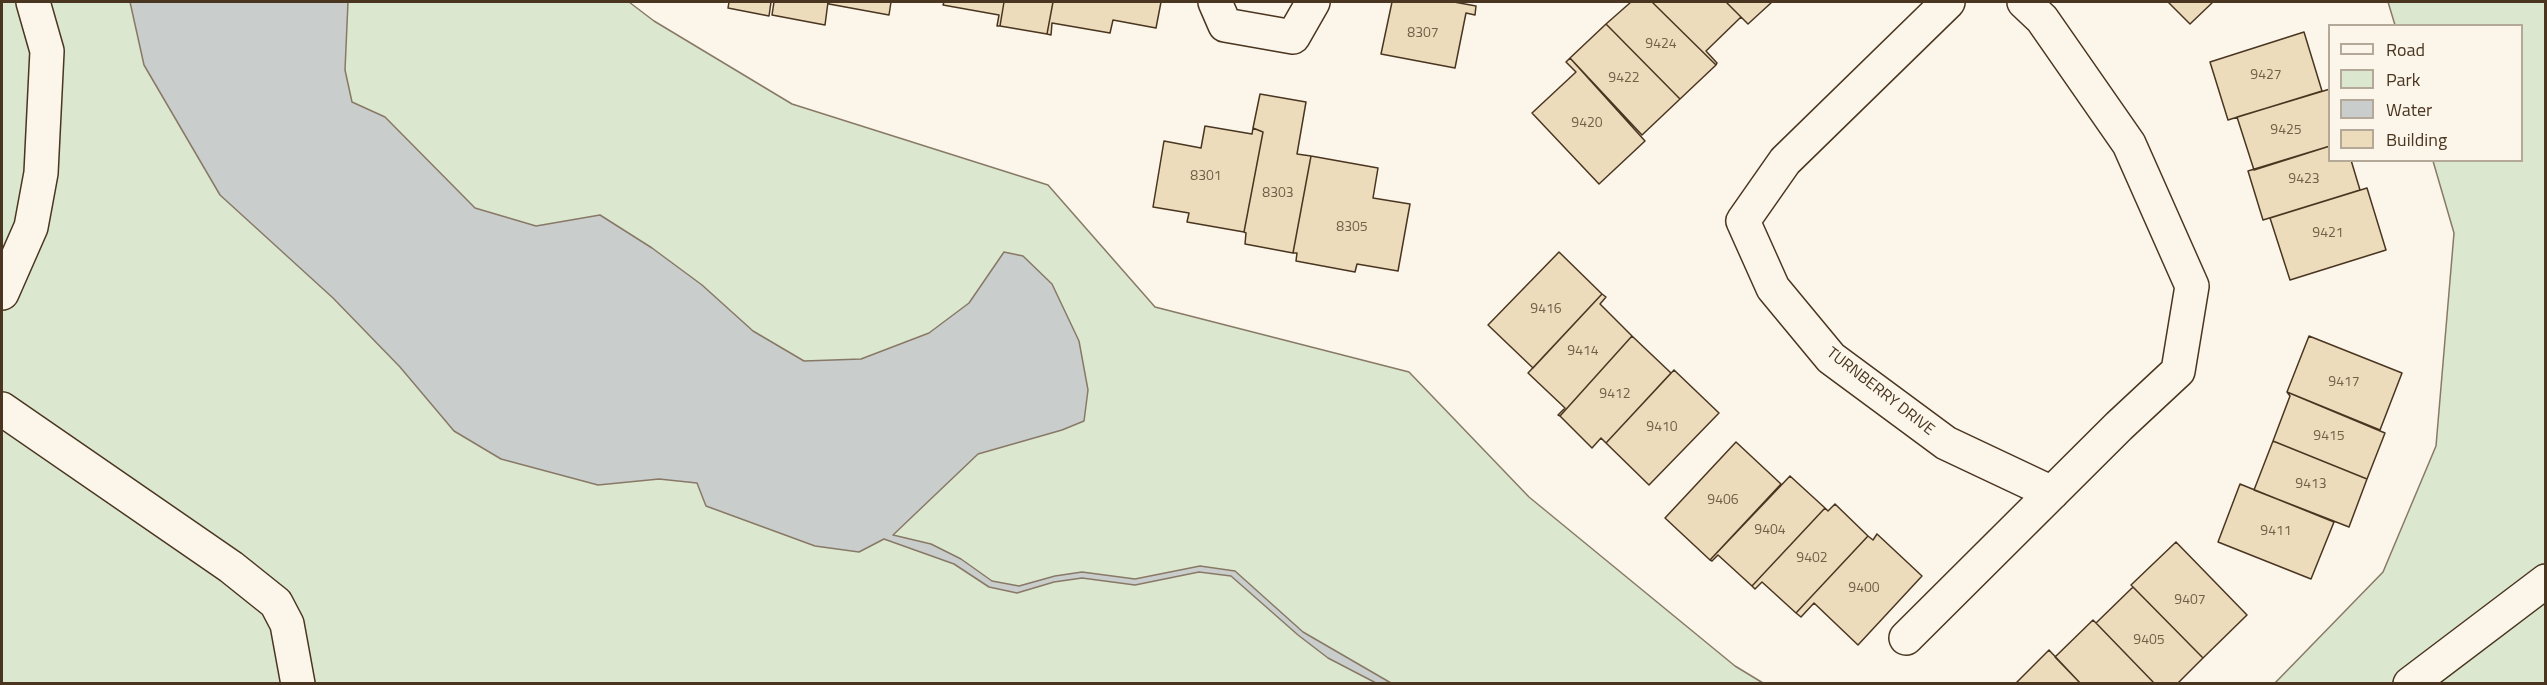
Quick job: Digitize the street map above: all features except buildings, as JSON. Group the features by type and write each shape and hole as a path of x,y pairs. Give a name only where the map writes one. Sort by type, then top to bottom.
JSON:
{"street":[{"path":"2,293 31,227 42,173 47,51 33,2"},
{"path":"1215,2 1225,25 1293,37 1313,2"},
{"name":"TURNBERRY DRIVE","path":"1948,2 1785,161 1743,221 1773,288 1831,358 1946,443 2052,492"},
{"path":"1906,638 2052,492 2178,371 2192,286 2129,144 2042,19 2024,2"},
{"path":"2,409 231,567 276,603 287,624 298,684"},
{"path":"2410,684 2546,581"}],"green space":[{"path":"2,2 629,2 654,21 792,104 1048,185 1155,307 1409,372 1529,497 1735,666 1763,683 2,684"},
{"path":"2388,2 2545,2 2545,683 2274,684 2383,572 2436,446 2454,233 2433,162 2523,162 2523,24 2395,24"}],"water":[{"path":"130,2 348,2 345,70 352,102 385,117 475,208 536,226 600,215 652,248 702,285 753,331 804,361 861,359 929,333 969,303 1004,252 1023,256 1052,284 1079,341 1088,390 1084,421 1062,430 978,454 893,535 931,544 961,559 992,581 1019,586 1055,576 1082,572 1135,579 1200,566 1235,571 1303,632 1391,683 1376,683 1328,658 1298,635 1231,576 1199,572 1135,585 1082,578 1054,582 1017,593 989,587 954,564 884,539 859,552 815,546 706,506 697,483 659,479 598,485 501,459 454,431 400,367 333,298 220,195 144,65"}]}
